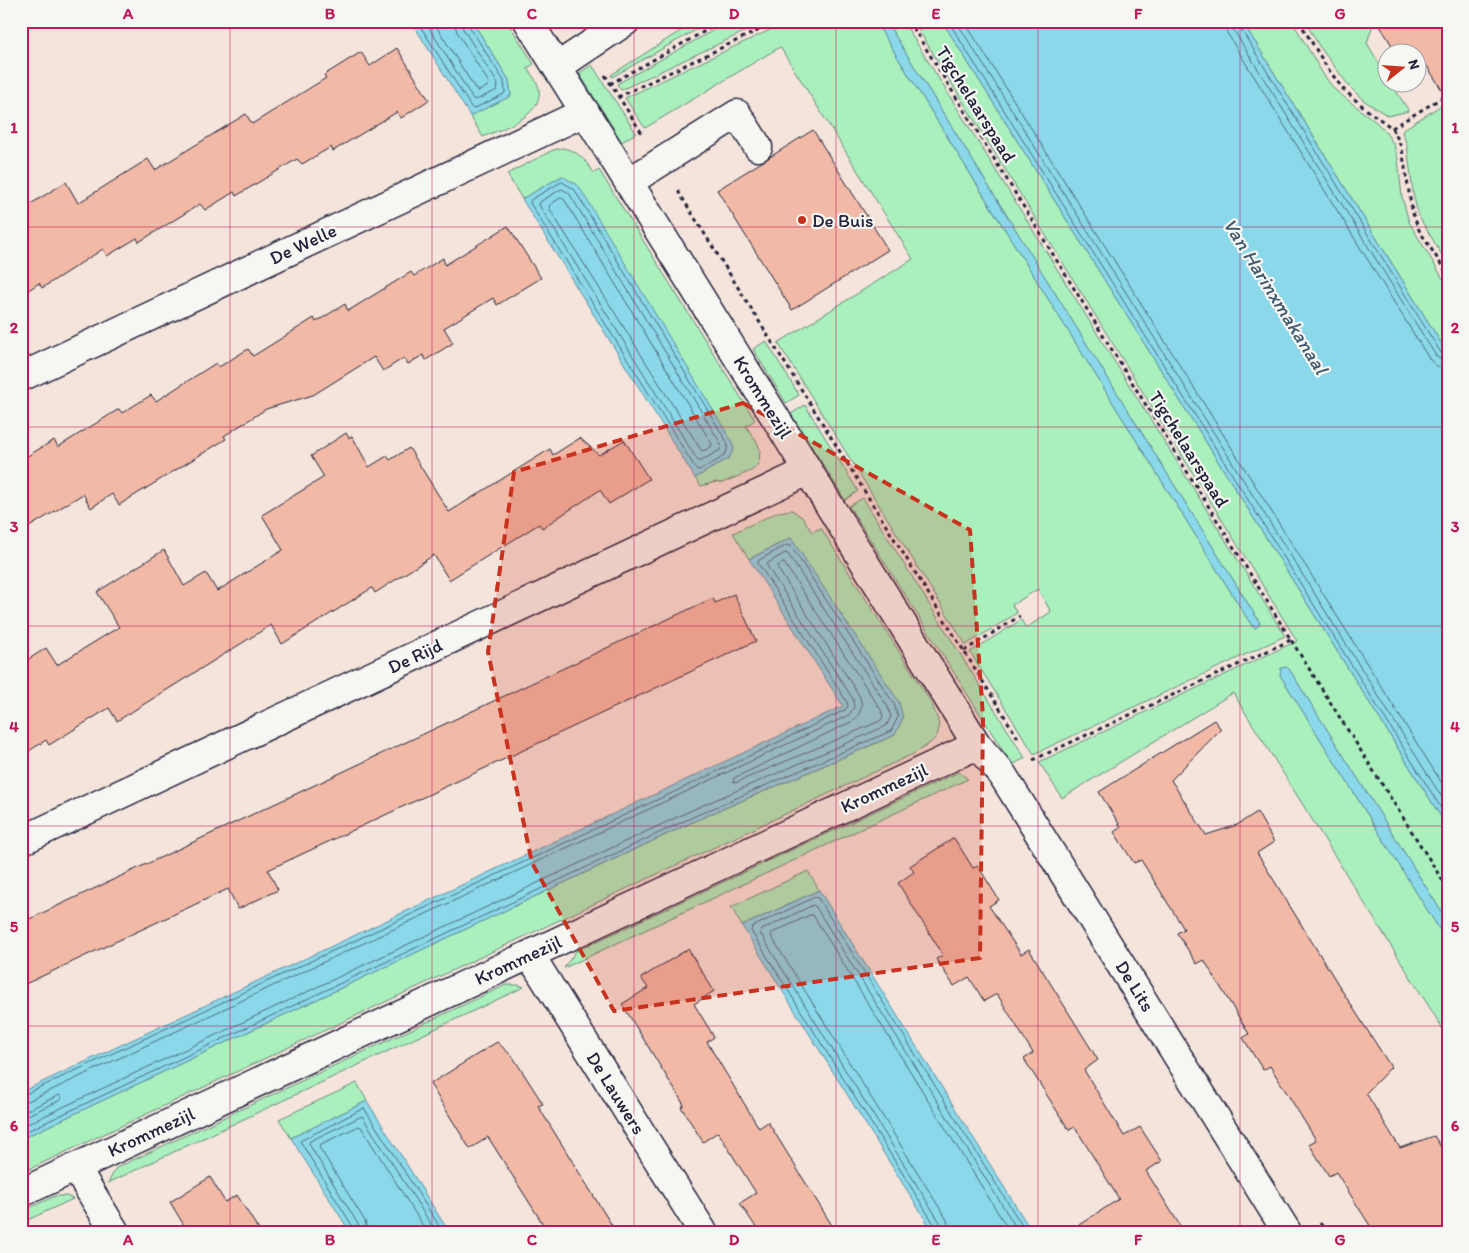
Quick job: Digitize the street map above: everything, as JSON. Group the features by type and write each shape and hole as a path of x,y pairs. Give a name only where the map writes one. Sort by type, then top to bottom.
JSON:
{"street":[{"name":"Krommezijl","path":"21,1193 977,745 528,21"},
{"path":"557,67 626,21"},
{"name":"De Welle","path":"21,376 585,112"},
{"path":"629,182 737,114 758,147"},
{"name":"De Rijd","path":"21,840 808,471"},
{"name":"De Lits","path":"977,745 1002,774 1287,1232"},
{"name":"De Lauwers","path":"530,954 703,1232"},
{"path":"76,1168 115,1232"}],"path":[{"path":"610,84 723,21"},
{"path":"618,96 778,21"},
{"name":"Tigchelaarspaad","path":"908,21 1448,890"},
{"path":"1299,21 1321,58 1343,89 1392,128 1402,149 1412,211 1419,230 1448,275"},
{"path":"587,47 1022,744"},
{"path":"1392,128 1448,94"},
{"path":"964,651 1020,616"},
{"path":"1027,752 1032,760 1291,640"}],"highlighted area":[{"path":"743,403 970,530 983,717 980,958 614,1011 532,863 488,652 514,472"}],"green space":[{"path":"472,21 507,21 534,64 527,68 539,89 539,99 535,107 528,114 520,120 483,137 470,116 511,96 509,80"},
{"path":"696,21 712,21 612,77 611,75"},
{"path":"730,21 767,21 621,90 617,84"},
{"path":"789,21 875,21 1252,626 1256,628 1260,623 886,21 903,21 1285,636 1034,754 970,652 1021,620 1026,628 1051,612 1038,589 1012,605 1017,613 966,645 778,343 913,259 780,47 645,128 625,98"},
{"path":"913,21 942,21 1448,828 1448,922 1289,669 1280,675 1448,943 1448,1037 1233,693 1062,798 1039,762 1297,641"},
{"path":"1242,21 1292,21 1323,74 1335,90 1376,122 1385,131 1394,145 1398,159 1402,197 1409,222 1448,287 1448,354"},
{"path":"1305,21 1374,21 1367,43 1376,58 1376,92 1397,92 1409,111 1388,116 1363,100 1349,86 1319,46"},
{"path":"592,65 636,133 622,142 579,73"},
{"path":"1448,101 1448,265 1418,215 1413,193 1407,145 1402,132"},
{"path":"562,148 577,153 594,173 599,170 755,420 746,426 760,450 759,462 751,471 722,483 716,482 701,486 695,478 729,458 562,176 522,199 507,174 553,150"},
{"path":"766,341 799,395 786,403 753,349"},
{"path":"805,405 858,491 845,500 791,414"},
{"path":"863,498 1025,758 1012,765 849,506"},
{"path":"792,510 803,518 812,532 821,528 929,699 939,726 935,738 930,743 913,754 21,1173 21,1139 697,820 895,735 791,538 749,559 733,533 778,512"},
{"path":"959,772 968,779 564,968 576,951"},
{"path":"808,871 819,890 742,926 731,907"},
{"path":"506,985 524,987 108,1183 116,1168"},
{"path":"357,1083 367,1101 291,1138 279,1119"},
{"path":"55,1196 66,1196 73,1199 21,1223 21,1212"}],"water":[{"path":"411,21 472,21 509,80 511,96 470,116"},
{"path":"875,21 886,21 1260,623 1256,628 1252,626"},
{"name":"Van Harinxmakanaal","path":"942,21 1242,21 1448,354 1448,828"},
{"path":"562,176 578,185 731,440 734,449 729,458 695,478 522,199"},
{"path":"791,538 899,702 903,718 895,735 697,820 21,1139 21,1092 843,706 749,559"},
{"path":"1286,667 1448,922 1448,943 1280,675 1281,668"},
{"path":"819,890 1032,1232 933,1232 742,926"},
{"path":"367,1101 449,1232 350,1232 291,1138"}],"building":[{"path":"1377,21 1448,21 1448,100 1426,67 1426,42 1390,42"},
{"path":"397,48 429,100 401,118 397,112 333,151 331,147 302,164 297,159 236,196 234,192 205,210 200,204 139,242 137,238 107,256 103,249 42,288 39,283 21,295 21,210 66,182 78,203 148,159 155,170 246,114 252,124 326,78 324,75 361,52 370,66"},
{"name":"De Buis","path":"813,130 888,250 792,310 717,190"},
{"path":"508,226 541,278 497,305 493,298 444,328 453,343 426,360 423,355 408,364 404,358 383,371 374,357 313,395 266,409 224,436 226,439 119,505 112,494 91,508 83,494 21,532 21,460 54,440 58,447 119,409 122,413 151,395 156,401 216,363 219,367 248,349 253,356 314,318 316,322 345,304 348,311 411,272 414,276 443,258 445,265"},
{"path":"346,433 349,438 352,436 369,467 387,456 390,460 409,448 449,512 550,449 553,455 580,438 599,455 624,440 649,479 609,504 600,490 542,528 539,524 449,580 434,555 375,593 372,588 282,644 271,625 117,721 109,708 49,745 46,740 21,756 21,664 46,648 57,665 119,627 97,592 164,550 184,586 206,573 217,591 283,550 262,515 324,477 311,456"},
{"path":"734,594 756,641 268,870 278,890 238,909 228,889 21,986 21,923 713,598 715,603"},
{"path":"1214,720 1221,729 1171,780 1206,835 1237,825 1257,812 1274,842 1257,853 1391,1067 1366,1093 1400,1148 1434,1136 1448,1158 1448,1232 1374,1232 1336,1172 1329,1176 1309,1144 1316,1140 1270,1066 1263,1070 1243,1038 1249,1034 1204,960 1197,964 1177,933 1184,929 1141,860 1134,863 1114,832 1121,827 1099,792"},
{"path":"954,838 973,868 978,866 999,900 989,906 1021,954 1029,949 1098,1060 1084,1070 1124,1136 1140,1127 1162,1161 1146,1171 1184,1232 1068,1232 1119,1199 1075,1127 1069,1130 1024,1059 1033,1053 997,994 984,1001 969,977 954,986 936,959 943,955 898,883 914,872 910,866"},
{"path":"688,949 714,991 694,1004 714,1037 707,1042 759,1128 768,1122 836,1232 759,1232 740,1203 756,1193 718,1132 703,1142 681,1107 684,1105 622,1004 648,988 641,978"},
{"path":"497,1042 513,1057 543,1104 538,1106 616,1232 548,1232 488,1137 470,1149 430,1084"},
{"path":"210,1177 225,1202 237,1195 260,1232 177,1232 185,1227 170,1202"}],"place":[{"name":"De Buis","path":"802,220"}]}
